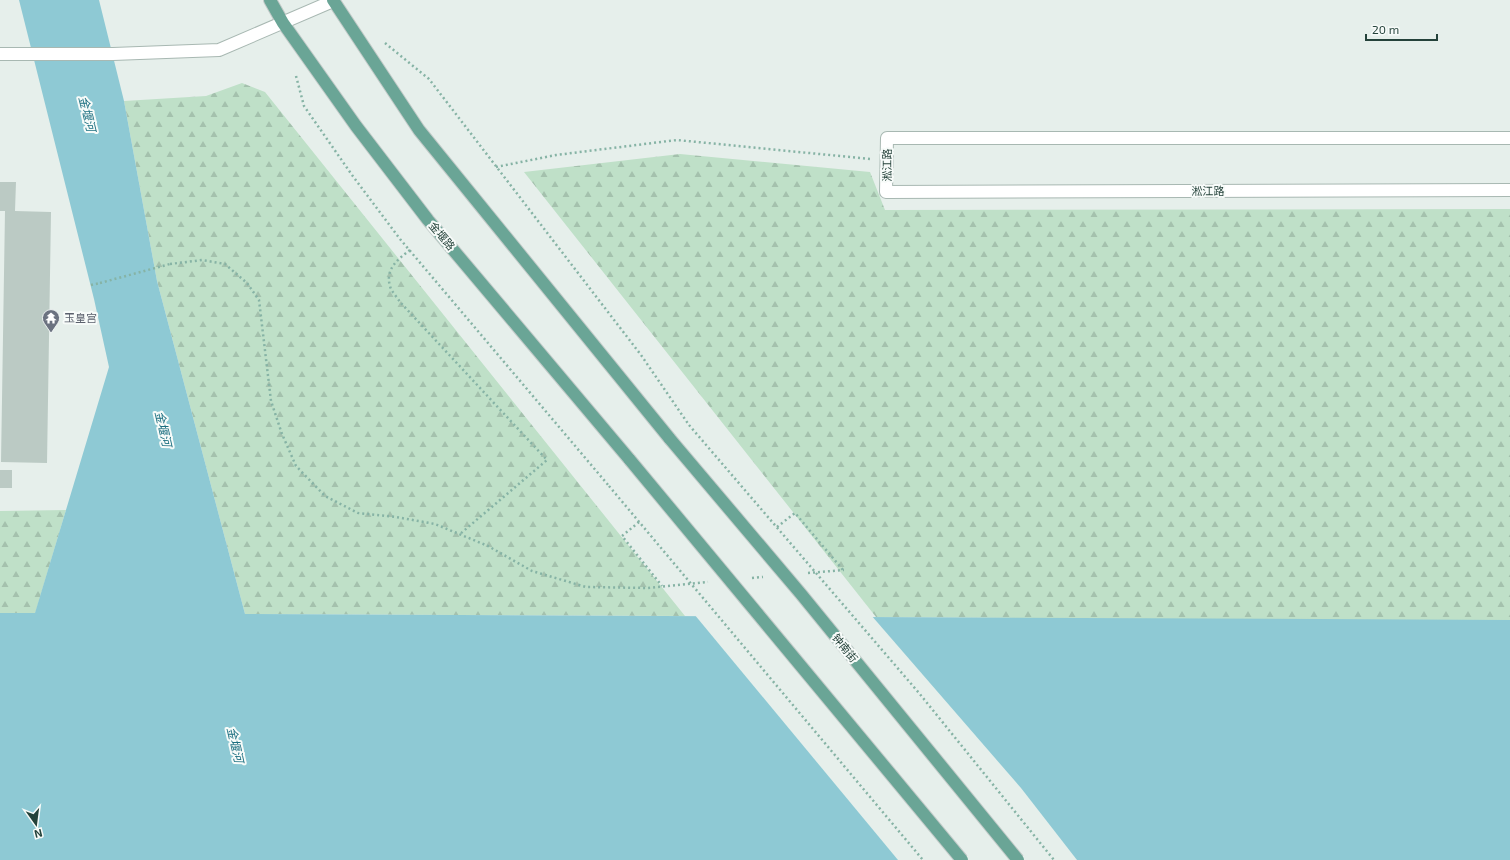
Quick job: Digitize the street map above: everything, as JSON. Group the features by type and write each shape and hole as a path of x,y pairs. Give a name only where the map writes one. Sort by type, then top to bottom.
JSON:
{"main road":[{"name":"金堰路","path":"270,0 283,23 356,126 428,220 630,460 962,860"},
{"name":"钟南街","path":"333,0 419,130 670,439 801,594 1018,860"}],"street":[{"path":"0,54 113,54 219,50 333,0"},
{"name":"淞江路","path":"1510,138 887,138 886,192 1510,190"}],"path":[{"path":"381,40 429,79 641,355 689,425 919,693 1054,860"},
{"path":"296,76 304,106 352,175 410,250 923,860"},
{"path":"496,168 556,155 677,140 886,161"},
{"path":"410,250 399,258 390,271 390,286 400,302 547,460 460,534"},
{"path":"90,285 170,264 202,260 225,264 247,283 259,300 271,401 282,434 296,466 325,496 358,514 396,517 435,524 488,546 532,571 586,587 662,586 709,582"},
{"path":"777,527 795,513 844,570 804,574"},
{"path":"639,522 622,536 662,586"},
{"path":"749,579 765,577"}],"green space":[{"path":"242,83 265,92 685,616 245,614 157,281 124,101 206,96"},
{"path":"680,154 870,172 885,210 1510,209 1510,622 876,617 524,172"},
{"path":"66,510 35,614 0,613 0,511"}],"water":[{"name":"金堰河","path":"19,0 99,0 124,101 157,281 245,614 1510,620 1510,860 0,860 0,613 35,613 109,367 94,299"}],"pier":[{"path":"694,614 871,615 1021,788 1077,860 898,860"}],"building":[{"path":"0,182 16,182 15,211 51,212 47,463 1,462 5,211 0,211"},
{"path":"0,470 12,470 12,488 0,488"}],"place":[{"name":"玉皇宫","path":"51,333"}]}
